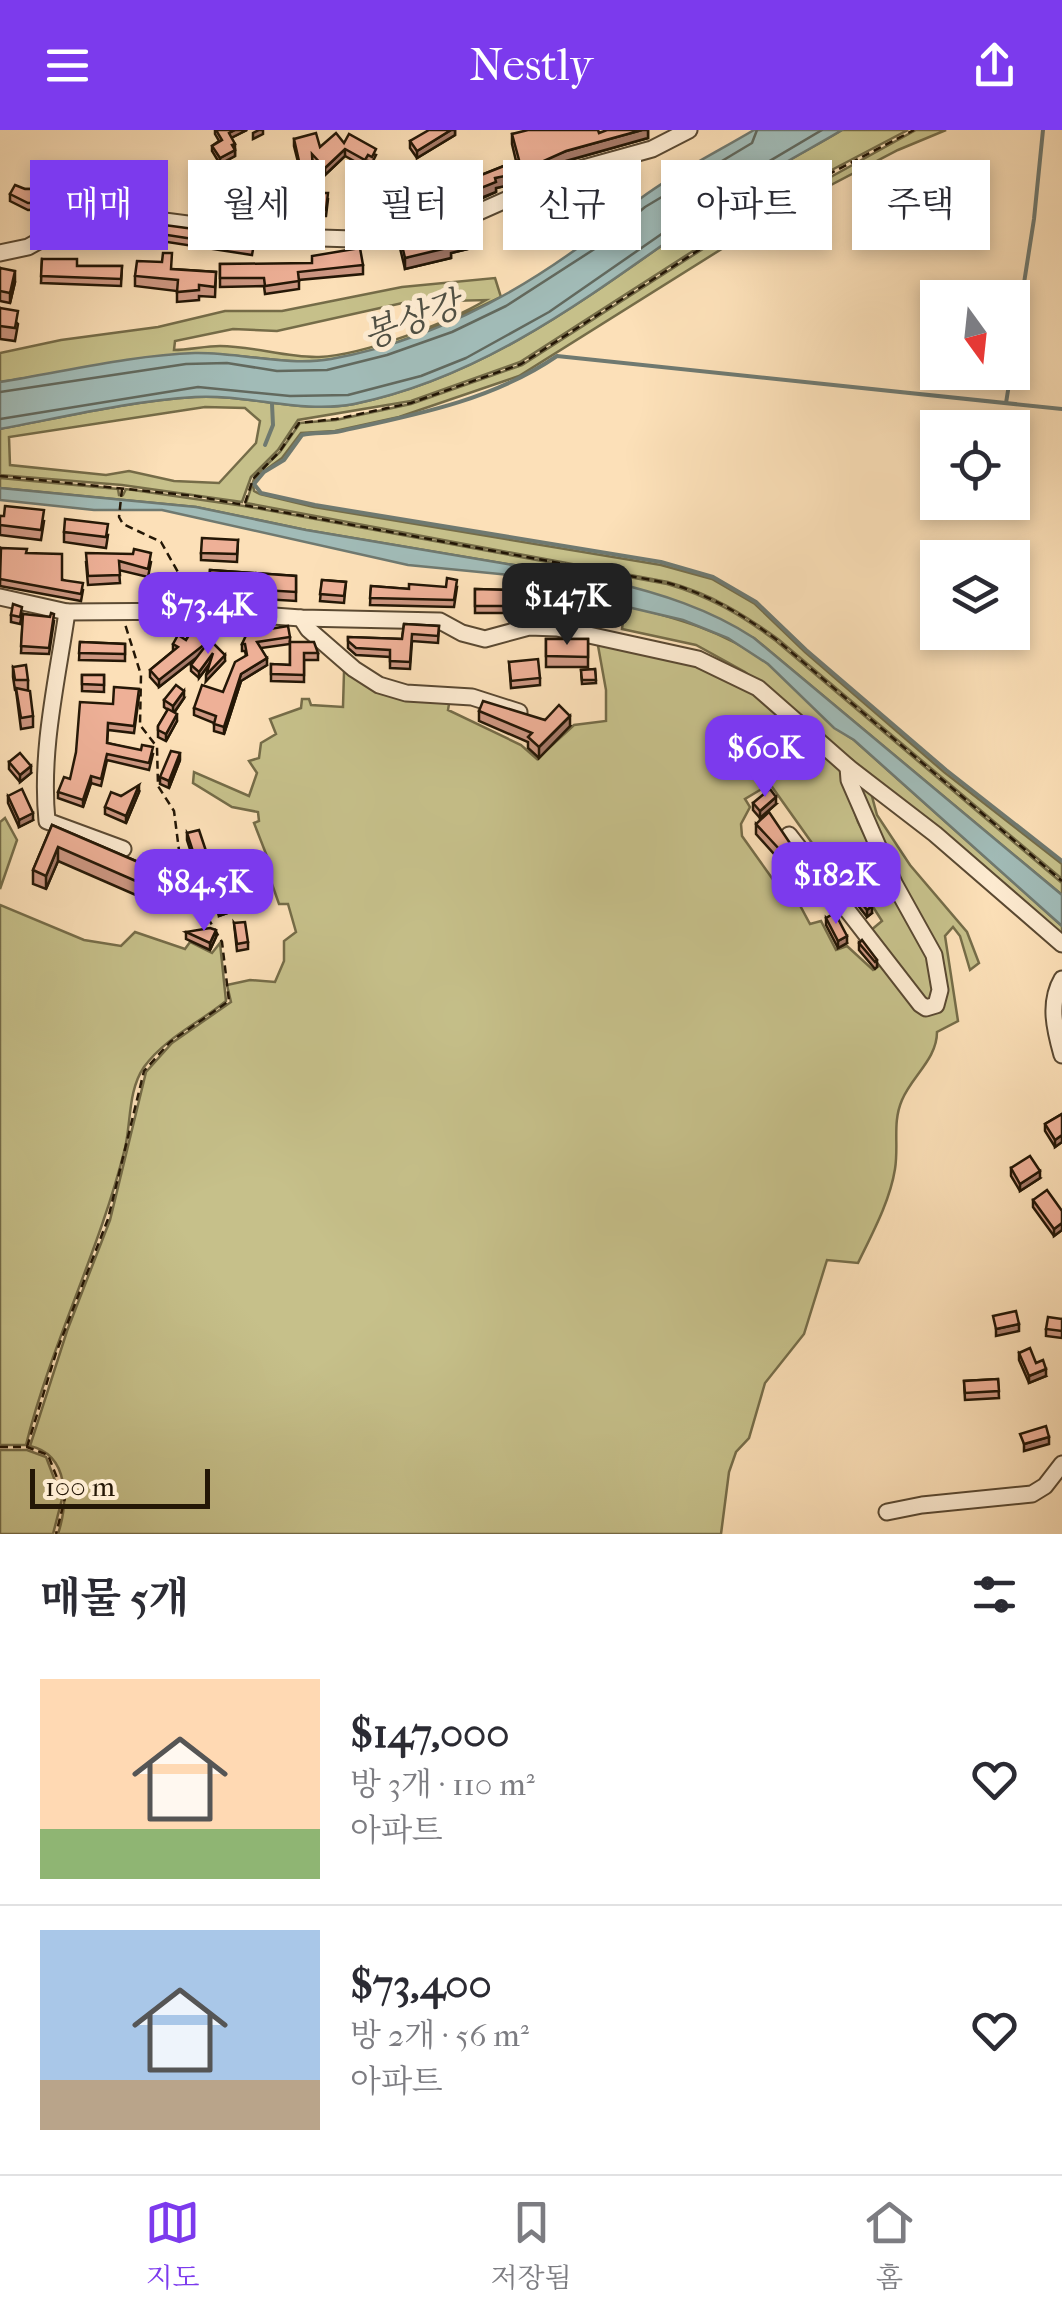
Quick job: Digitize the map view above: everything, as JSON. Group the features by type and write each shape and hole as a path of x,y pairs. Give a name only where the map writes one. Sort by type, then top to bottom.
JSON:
{"street":[{"path":"0,253 28,247 82,217 103,213 289,237 404,236 454,223 569,172 652,149 689,130"},
{"path":"0,597 67,612 204,611 440,621 484,639 529,627 557,628 698,659 758,688 1062,944"},
{"path":"67,612 46,752 47,820 123,849"},
{"path":"301,618 354,669 380,685 406,693 472,697 522,714"},
{"path":"789,835 920,1004 926,1008 936,1005 940,990 934,955 894,883 849,780 848,767"},
{"path":"1062,979 1053,1003 1062,1056"},
{"path":"886,1512 1032,1494 1045,1486 1062,1464"}],"path":[{"path":"244,504 253,478 280,451 299,422 336,419 411,403 521,364 719,237 914,130"},
{"path":"0,476 244,504 668,583 707,596 777,640 1062,881"},
{"path":"122,487 119,517 123,524 162,542 194,601 204,611"},
{"path":"28,1447 56,1353 108,1219 144,1071 170,1042 229,1001 222,942 182,874 174,811 158,786 158,752 140,725 141,675 122,613"},
{"path":"0,1447 28,1447 48,1455 64,1498 56,1534"}],"shaded area":[{"path":"842,130 908,130 832,170 832,160 791,160"},
{"path":"916,130 946,130 879,160 862,160"},
{"path":"852,165 852,174 832,184 832,176"},
{"path":"661,246 661,250 695,250 520,362 411,401 298,420 278,450 251,477 242,502 122,485 0,475 0,429 195,397 314,407 354,404 411,389 464,367 516,341","holes":["205,407 245,408 260,421 256,443 219,483 174,481 129,471 106,475 10,465 9,437"]},
{"path":"701,250 720,250 519,376 399,417 335,431 301,433 282,458 257,476 254,491 314,507 661,565 712,579 755,604 944,772 1062,864 1062,879 778,639 712,598 668,582 246,503 255,476 280,452 300,423 336,420 411,404 522,365"},
{"path":"495,278 501,297 395,343 328,360 190,354 0,382 0,353 158,327 225,311 282,311 402,287","holes":["486,300 428,328 337,355 307,357 220,346 174,350 175,341 233,329 277,331 407,302"]},
{"path":"0,478 118,489 119,495 126,489 244,506 667,584 697,594 776,641 1062,883 1062,895 754,638 608,581 306,530 196,507 0,488"},
{"path":"625,605 717,634 767,663 1062,926 1062,940 745,672 696,645 622,629"},
{"path":"597,640 716,669 752,689 838,765 858,822 901,907 929,950 936,995 928,1002 919,996 870,931 882,921 851,872 839,881 770,784 745,799 750,807 741,824 742,836 789,902 796,898 810,924 821,921 836,950 847,946 873,970 883,963 906,996 920,1008 937,1011 943,1003 932,941 896,885 853,776 870,789 877,815 910,865 967,932 979,963 970,970 960,936 953,927 945,936 958,1021 937,1032 929,1059 902,1100 897,1117 893,1181 858,1263 827,1260 804,1334 765,1383 749,1438 736,1452 729,1472 721,1534 58,1534 63,1482 53,1459 30,1446 67,1331 110,1220 146,1072 172,1043 231,1002 227,985 250,980 275,982 284,961 284,941 296,932 288,904 279,904 266,867 270,864 254,823 259,821 258,812 232,807 193,783 194,772 249,796 257,773 249,761 259,758 261,743 276,734 270,719 301,708 302,699 309,699 311,705 343,707 344,672 396,692 450,698 448,710 521,745 537,759 574,725 606,721 606,690"},
{"path":"5,818 17,840 0,889 0,822"},
{"path":"0,905 84,940 121,946 135,932 185,949 190,942 212,953 220,943 226,1001 162,1048 139,1076 115,1186 48,1370 26,1445 0,1445"},
{"path":"0,1450 27,1450 46,1457 62,1499 53,1534 0,1534"}],"water":[{"path":"754,130 842,130 791,160 702,160"},
{"path":"661,185 661,246 516,341 411,389 354,404 314,407 215,397 171,399 0,429 0,382 171,354 212,353 297,361 331,359 434,329 499,298 575,250 641,250 641,198"},
{"path":"0,488 196,507 306,530 608,581 702,610 754,638 1062,895 1062,926 854,740 834,728 768,664 728,638 683,620 538,586 510,575 408,565 162,510 94,510 0,500"}],"building":[{"path":"216,130 235,130 229,133 235,150 220,158 212,146 222,140"},
{"path":"429,130 451,130 417,151 410,141"},
{"path":"528,130 642,130 546,160 519,160 512,134"},
{"path":"316,133 320,147 336,133 344,143 349,134 376,149 365,160 345,149 325,168 325,160 318,160 312,154 312,160 299,160 294,139"},
{"path":"503,166 503,176 483,187 483,174"},
{"path":"15,185 30,189 30,203 28,203 10,194"},
{"path":"168,225 188,228 188,238 168,235"},
{"path":"360,250 363,265 298,272 299,281 265,286 264,278 220,278 220,264 312,263 312,256"},
{"path":"403,250 438,250 405,258"},
{"path":"163,253 172,253 171,269 216,272 215,287 199,285 199,290 177,292 178,280 135,276 137,261 162,262"},
{"path":"42,259 77,259 77,266 122,266 121,279 41,276"},
{"path":"0,268 15,271 10,293 0,291"},
{"path":"0,308 18,311 15,328 0,326"},
{"path":"5,506 44,510 41,530 0,525"},
{"path":"65,519 108,524 106,537 64,532"},
{"path":"202,538 238,540 237,554 201,553"},
{"path":"1,548 62,554 62,580 83,583 81,594 0,579"},
{"path":"134,549 151,553 148,569 119,561 120,575 88,576 86,553 133,554"},
{"path":"210,570 296,576 296,592 209,587"},
{"path":"176,576 177,588 148,590 148,578"},
{"path":"447,578 457,580 454,600 370,598 371,586 446,587"},
{"path":"322,580 346,582 344,596 320,594"},
{"path":"475,589 514,590 513,606 475,606"},
{"path":"13,604 22,607 20,617 11,615"},
{"path":"23,614 50,617 54,614 49,648 21,646"},
{"path":"209,616 222,618 205,644 159,680 150,670 178,647 173,644 178,635 186,640 192,630 198,633"},
{"path":"404,624 439,626 438,636 412,634 410,662 390,661 390,650 356,648 348,641 348,637 402,639"},
{"path":"288,626 290,637 257,642 267,658 241,674 224,727 214,724 216,716 194,708 202,685 223,692 235,662 247,655 242,644 249,629 251,632"},
{"path":"546,639 588,639 588,657 546,656"},
{"path":"210,640 225,655 206,675 213,653 199,672 191,665"},
{"path":"80,642 125,644 125,654 79,653"},
{"path":"290,642 314,642 318,653 304,653 304,675 271,674 271,664 290,665"},
{"path":"538,659 540,678 511,681 509,662"},
{"path":"26,665 28,680 15,680 13,667"},
{"path":"595,669 596,680 582,680 581,670"},
{"path":"82,675 104,675 104,685 82,684"},
{"path":"176,685 184,691 173,706 164,700"},
{"path":"114,687 139,689 134,726 108,723 107,743 141,750 142,745 153,747 149,763 107,754 101,779 91,776 83,800 58,792 64,777 70,779 80,702 113,704"},
{"path":"16,688 30,691 33,716 21,718"},
{"path":"483,701 545,720 559,705 570,716 539,747 528,737 532,733 479,711"},
{"path":"168,709 177,714 166,734 158,726"},
{"path":"171,751 180,753 169,781 160,777"},
{"path":"20,753 31,766 20,775 9,762"},
{"path":"139,785 126,816 105,807 111,792 121,796"},
{"path":"22,789 33,813 19,820 8,796"},
{"path":"770,789 776,797 760,811 753,803"},
{"path":"769,812 800,858 793,864 756,824"},
{"path":"52,825 152,868 145,885 58,847 46,876 33,870"},
{"path":"199,830 209,860 197,864 187,833"},
{"path":"154,858 169,864 165,874 150,868"},
{"path":"799,868 805,875 791,888 784,880"},
{"path":"220,874 230,905 219,909 208,878"},
{"path":"859,888 872,906 867,910 853,892"},
{"path":"835,913 847,936 838,941 826,918"},
{"path":"245,922 248,942 237,944 234,923"},
{"path":"216,930 210,943 186,932"},
{"path":"862,940 877,960 875,962 859,943"},
{"path":"1062,1114 1062,1135 1055,1140 1045,1124"},
{"path":"1030,1156 1040,1171 1020,1184 1011,1168"},
{"path":"1047,1190 1062,1211 1062,1223 1054,1229 1033,1200"},
{"path":"1016,1311 1019,1324 996,1329 993,1316"},
{"path":"1048,1317 1062,1319 1062,1331 1046,1329"},
{"path":"1030,1348 1036,1363 1043,1360 1046,1369 1029,1376 1019,1353"},
{"path":"998,1379 999,1391 965,1393 964,1381"},
{"path":"1046,1426 1049,1437 1024,1444 1020,1434"}],"waterway":[{"path":"1024,280 1043,130"},
{"path":"1062,409 557,356 507,384 453,404 341,431 302,435 284,460 264,472 254,484 261,493 315,505 661,562 713,577 756,602 946,770 1062,861"},
{"path":"1006,403 1008,390"},
{"path":"265,445 273,425 272,404"}],"water label":[{"name":"봉상강","path":"412,320"}]}
